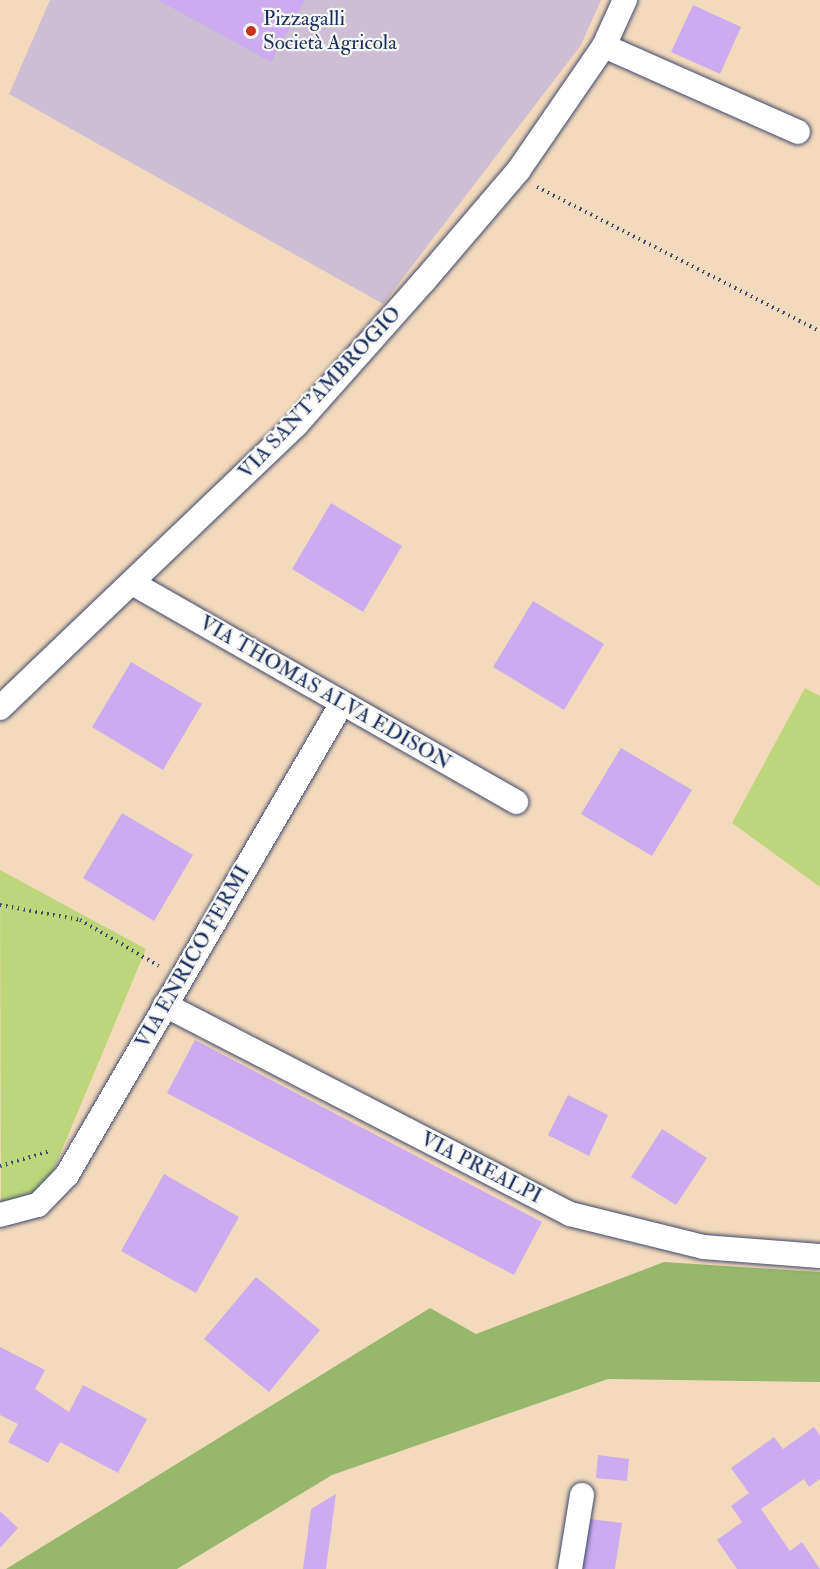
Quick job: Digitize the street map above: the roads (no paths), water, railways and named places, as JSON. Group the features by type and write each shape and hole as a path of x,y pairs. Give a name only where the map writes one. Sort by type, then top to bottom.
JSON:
{"street":[{"name":"VIA SANT'AMBROGIO","path":"0,708 134,584 296,424 518,171 604,45 625,0"},
{"path":"604,45 798,132"},
{"name":"VIA THOMAS ALVA EDISON","path":"134,584 516,802"},
{"name":"VIA ENRICO FERMI","path":"0,1215 38,1205 67,1175 342,703"},
{"name":"VIA PREALPI","path":"165,1005 570,1214 703,1247 820,1256"},
{"path":"570,1569 582,1495"}],"place":[{"name":"Pizzagalli Società Agricola","path":"251,31"}]}
